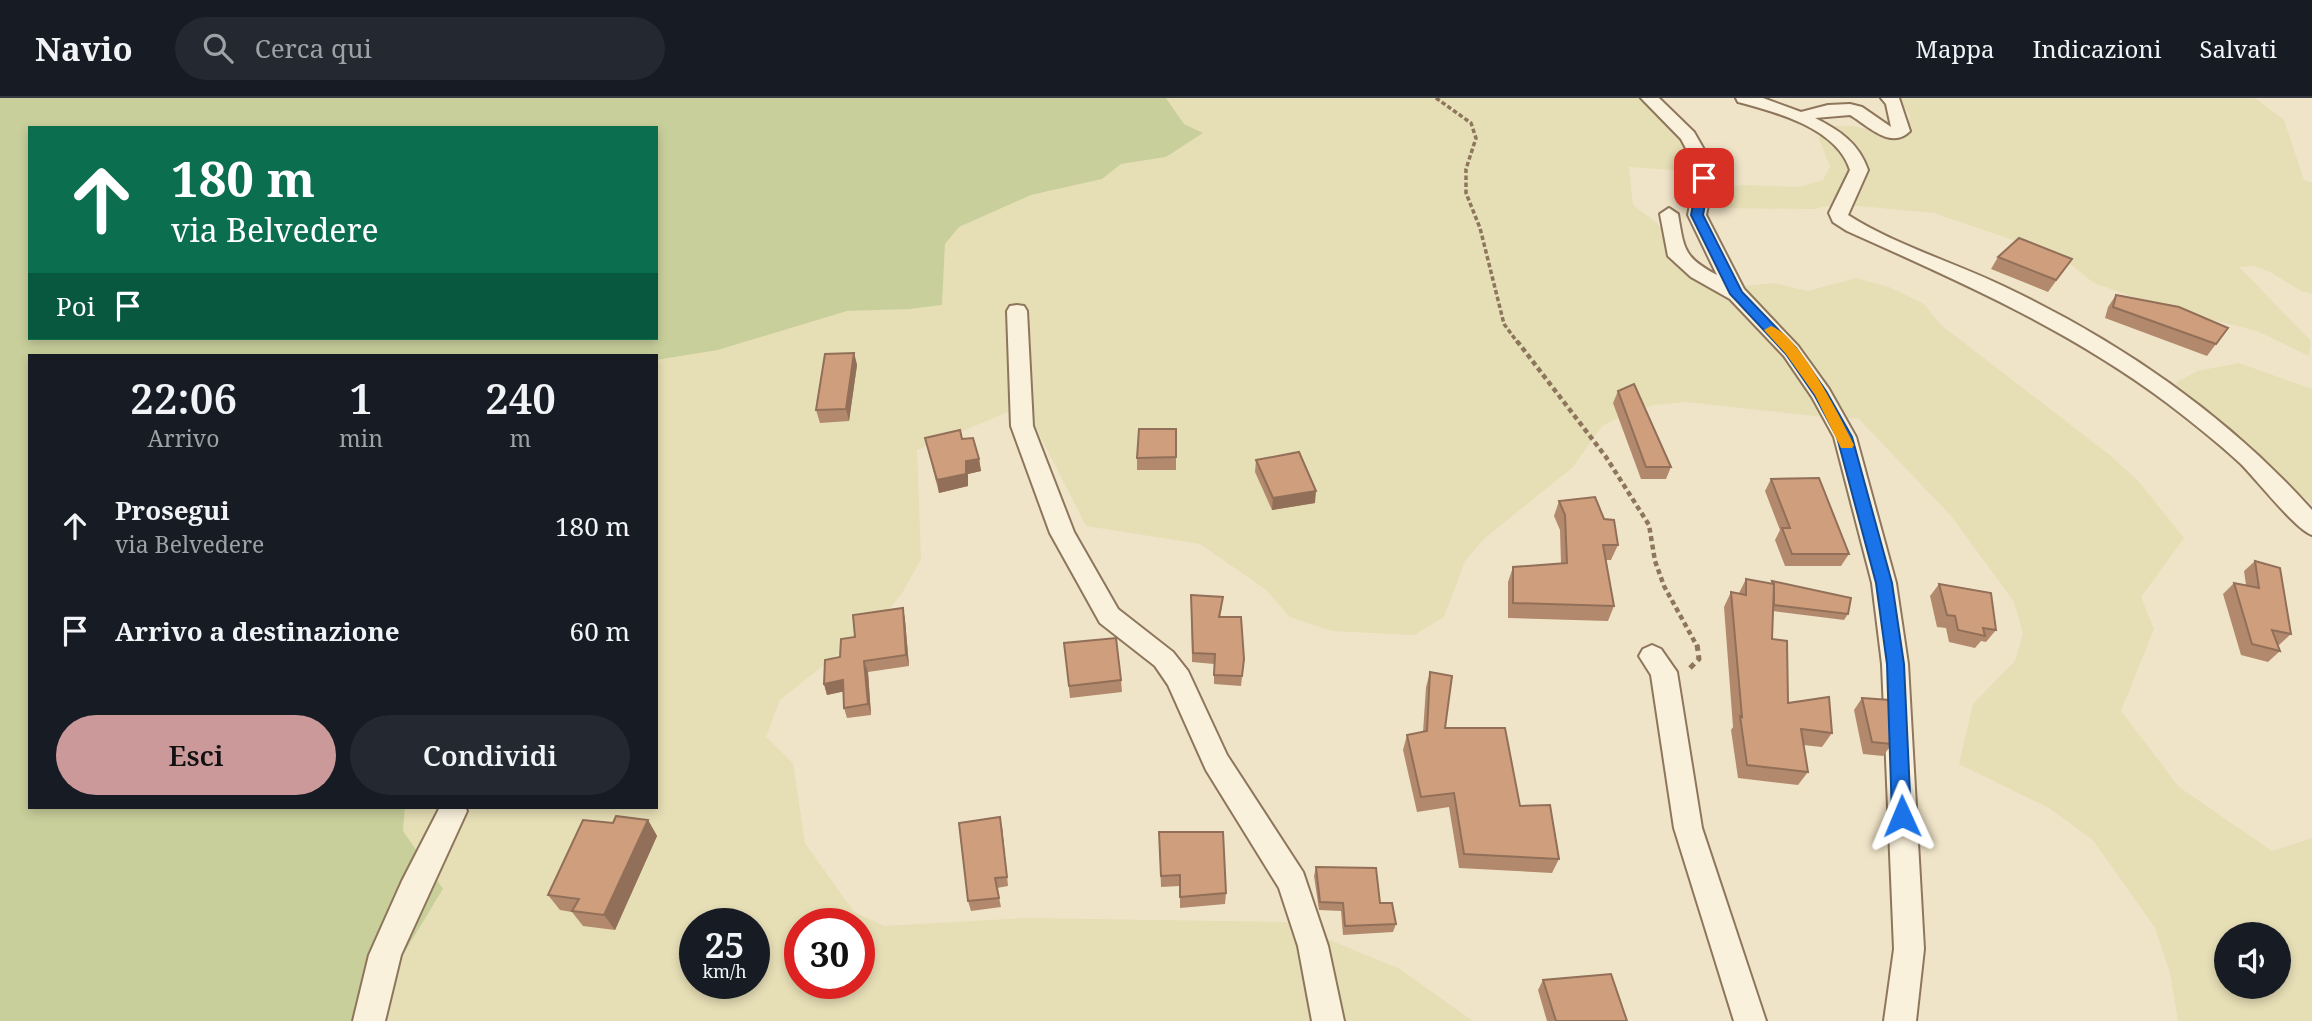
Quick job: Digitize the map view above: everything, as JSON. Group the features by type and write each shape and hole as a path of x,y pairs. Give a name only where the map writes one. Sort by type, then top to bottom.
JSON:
{"street":[{"path":"1650,98 1688,136 1709,174 1704,178 1697,215 1737,294 1791,351 1821,394 1845,437 1884,583 1895,664 1909,949 1900,1021"},
{"path":"1744,98 1801,118 1832,135 1853,154 1859,170 1838,213 1840,218 1854,227 2013,299 2100,347 2207,424 2287,495 2312,526"},
{"path":"1801,118 1810,112 1849,109 1894,134 1901,131 1894,102 1889,98"},
{"path":"1669,214 1675,252 1698,273 1737,294"},
{"path":"1017,312 1022,426 1062,533 1109,616 1164,659 1179,679 1216,762 1292,882 1312,946 1328,1021"},
{"path":"1652,656 1664,672 1688,828 1750,1021"},
{"path":"369,1021 385,956 413,891 453,811"}],"path":[{"path":"1436,98 1471,123 1476,138 1466,169 1466,192 1480,228 1504,324 1606,457 1649,525 1655,561 1664,586 1679,617 1696,640 1699,659 1668,696"}],"shaded area":[{"path":"1166,98 1648,98 1704,168 1690,171 1629,167 1633,205 1657,223 1683,255 1744,286 1774,283 1808,291 1856,278 1889,287 1924,304 1941,325 2111,456 2139,482 2184,538 2141,597 2154,629 2121,711 2179,787 2272,851 2312,838 2312,1021 2178,1021 2170,973 2155,928 2093,840 2049,808 1959,764 1973,704 2015,661 2023,633 2014,602 1952,517 1858,418 1841,419 1687,402 1654,405 1625,414 1602,426 1573,467 1484,539 1465,561 1444,617 1414,635 1332,631 1290,617 1265,589 1200,544 1086,526 1036,428 1013,410 917,450 921,559 904,590 882,619 780,700 766,737 793,763 805,843 851,908 784,908 784,999 875,999 875,922 884,926 1026,918 1286,922 1400,969 1473,1021 380,1021 398,963 443,890 403,831 405,809 658,809 658,360 718,350 847,311 942,305 945,244 959,227 1031,195 1102,179 1121,164 1166,157 1202,134 1184,124"},
{"path":"1878,98 2255,98 2284,120 2304,180 2312,183 2312,294 2254,266 2239,267 2311,341 2309,356 2257,331 2162,307 2094,283 2060,256 1934,213 1837,204 1814,209 1722,208 1695,197 1741,185 1799,187 1823,180 1830,167 1819,139 1823,126 1853,126 1884,133 1906,128 1910,116 1901,102"},
{"path":"2239,363 2312,389 2312,504 2176,391 2177,382 2197,371"}],"green space":[{"path":"0,98 1166,98 1184,124 1203,133 1166,157 1121,164 1102,179 1031,195 959,227 945,244 942,305 847,311 718,350 658,360 658,354 28,354 28,809 405,809 403,831 443,889 398,963 380,1021 0,1021"}],"building":[{"path":"2019,238 2072,259 2056,280 1998,257"},
{"path":"2116,295 2179,307 2228,328 2216,344 2113,307"},
{"path":"854,353 846,409 816,410 825,354"},
{"path":"1634,384 1671,467 1646,467 1618,391"},
{"path":"1139,429 1176,429 1176,457 1137,458"},
{"path":"960,430 962,439 973,438 979,459 966,461 966,474 937,480 925,438"},
{"path":"1299,452 1316,491 1273,498 1256,460"},
{"path":"1819,478 1849,554 1792,554 1782,528 1790,528 1771,479"},
{"path":"1595,497 1604,519 1614,520 1618,545 1603,545 1614,606 1513,603 1513,567 1567,563 1565,515 1559,501"},
{"path":"2255,561 2280,568 2291,634 2272,630 2280,651 2252,644 2234,583 2259,588"},
{"path":"1746,579 1774,584 1772,639 1787,641 1788,703 1829,697 1832,733 1801,729 1808,772 1747,765 1740,716 1742,717 1731,592 1746,595"},
{"path":"1772,581 1851,598 1848,614 1774,605"},
{"path":"1939,584 1991,593 1996,630 1983,628 1985,636 1958,630 1955,616 1947,615"},
{"path":"1191,595 1223,597 1219,617 1241,617 1244,659 1242,676 1214,675 1215,654 1193,653"},
{"path":"903,608 906,655 864,661 868,704 844,708 843,680 824,684 825,660 840,657 841,639 855,637 853,615"},
{"path":"1116,638 1121,680 1069,686 1064,643"},
{"path":"1430,672 1452,676 1445,728 1505,728 1520,806 1550,805 1559,859 1464,854 1454,793 1421,797 1407,735 1427,731"},
{"path":"1862,698 1890,700 1892,744 1872,742"},
{"path":"616,816 648,820 604,915 572,911 579,899 548,895 583,820 613,823"},
{"path":"1000,817 1007,877 995,878 999,898 968,901 959,823"},
{"path":"1159,832 1223,832 1226,893 1180,897 1180,875 1161,876"},
{"path":"1316,867 1376,868 1380,903 1392,903 1396,924 1345,926 1343,903 1320,902"},
{"path":"1611,974 1627,1021 1556,1021 1543,980"}],"slow traffic":[{"path":"1771,330 1791,351 1821,394 1847,445"}],"route":[{"path":"1704,178 1697,215 1737,294 1791,351 1821,394 1845,437 1884,583 1895,664 1902,816"}]}
